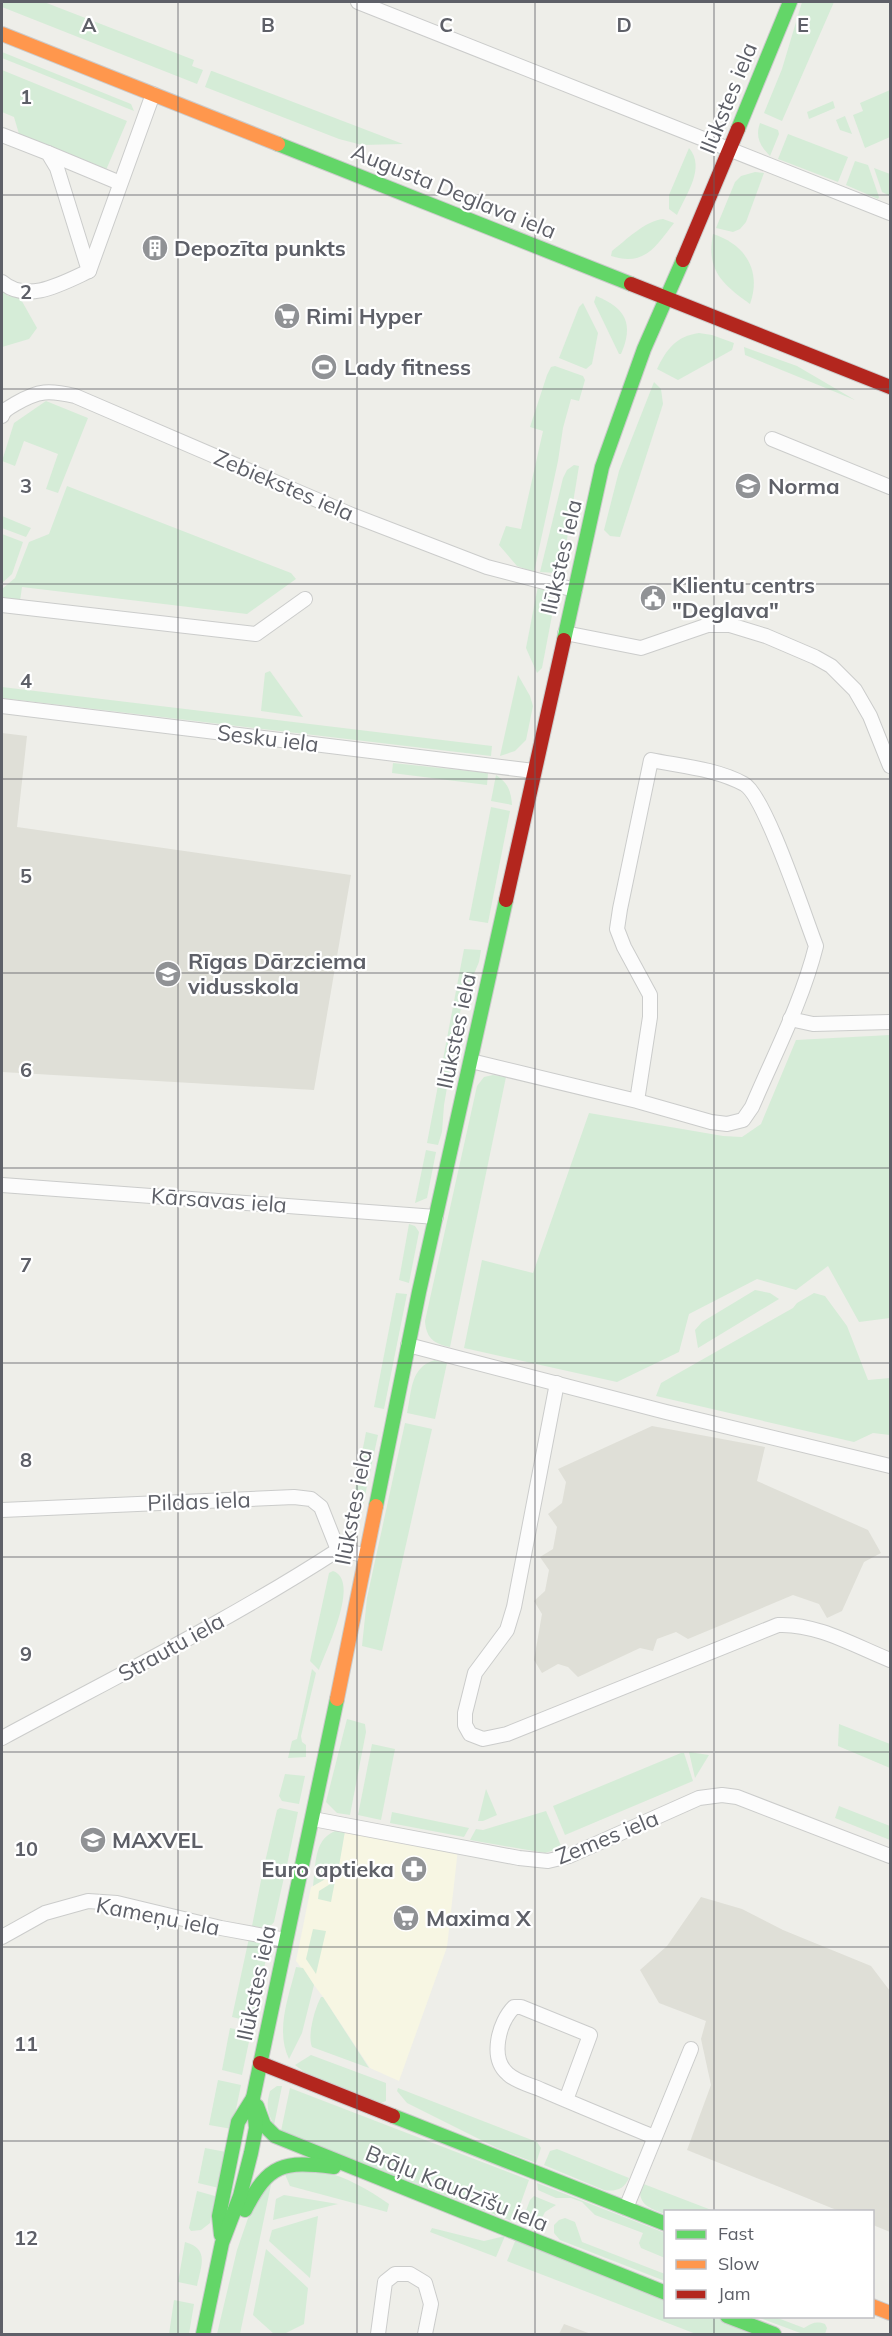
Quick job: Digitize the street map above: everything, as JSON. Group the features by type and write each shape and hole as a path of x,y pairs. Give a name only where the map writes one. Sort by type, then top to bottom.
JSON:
{"street":[{"path":"358,2 891,213"},
{"name":"Ilūkstes iela","path":"203,2334 222,2243 240,2196 251,2153 255,2128 253,2098 313,1818 408,1345 602,467 636,369 790,2"},
{"name":"Augusta Deglava iela","path":"2,34 891,387"},
{"path":"2,282 21,291 40,292 88,271 153,94"},
{"path":"2,135 120,183"},
{"path":"48,153 57,168 88,271"},
{"name":"Zebiekstes iela","path":"2,416 4,410 35,393 62,393 75,396 352,514 477,563 575,590"},
{"path":"772,439 891,487"},
{"path":"2,605 256,634 305,599"},
{"path":"565,633 641,648 708,625 730,625 766,636 831,666 855,690 870,716 891,766"},
{"name":"Sesku iela","path":"2,706 534,771"},
{"path":"471,1062 637,1101 711,1122 727,1124 744,1120 752,1107 790,1019 810,969 816,946 763,807 747,785 720,775 651,760 617,929 650,995 650,1017 637,1101"},
{"path":"790,1019 813,1024 891,1022"},
{"name":"Kārsavas iela","path":"2,1185 436,1217"},
{"path":"408,1345 891,1466"},
{"path":"557,1383 514,1607 507,1630 475,1673 465,1713 465,1725 470,1734 483,1739 507,1734 778,1625 794,1624 813,1629 891,1660"},
{"name":"Pildas iela","path":"2,1510 294,1497 311,1499 321,1507 338,1550"},
{"path":"338,1550 365,1555"},
{"name":"Strautu iela","path":"2,1738 201,1631 298,1576 338,1550"},
{"name":"Zemes iela","path":"313,1818 454,1846 548,1861 569,1856 699,1798 722,1795 737,1797 891,1856"},
{"name":"Kameņu iela","path":"2,1937 45,1913 88,1901 117,1903 220,1928 286,1940"},
{"path":"566,2100 590,2035 521,2007 514,2007 509,2012 497,2042 501,2067 509,2076 566,2100 654,2137"},
{"path":"626,2208 691,2049"},
{"name":"Brāļu Kaudzīšu iela","path":"260,2063 664,2223"},
{"name":"Brāļu Kaudzīšu iela","path":"253,2098 264,2125 275,2136 664,2292"},
{"path":"222,2243 241,2218 257,2185 270,2173 284,2166 302,2163 355,2170"},
{"path":"378,2334 386,2282 394,2274 410,2274 424,2283 431,2304 425,2334"},
{"path":"874,2306 891,2313"},
{"path":"732,2318 774,2334"}],"shaded area":[{"path":"2,2 44,2 194,60 192,66 203,70 197,84 2,7"},
{"path":"802,2 834,2 782,121 764,113 782,69"},
{"path":"2,52 131,104 134,111 2,58"},
{"path":"2,70 127,121 106,170 19,134 14,117 2,112"},
{"path":"211,71 403,144 362,145 339,139 205,87"},
{"path":"890,90 890,137 865,148 853,115 863,111 860,103"},
{"path":"833,101 835,108 809,119 807,112"},
{"path":"845,116 852,134 840,130 836,120"},
{"path":"760,123 778,130 779,134 770,156 759,141"},
{"path":"788,134 848,157 838,182 778,159"},
{"path":"689,148 696,164 695,172 677,215 669,209 669,195"},
{"path":"855,161 868,165 878,199 846,185"},
{"path":"874,168 890,174 890,196 882,192"},
{"path":"755,172 764,173 746,222 740,229 733,232 716,228 735,182 741,176"},
{"path":"663,219 674,223 648,252 633,259 611,256 612,251 636,232 649,223"},
{"path":"713,234 734,245 748,260 754,281 750,304 731,290 718,275 712,257"},
{"path":"2,290 8,296 19,296 37,328 29,339 2,347"},
{"path":"596,296 614,306 625,318 627,334 621,354 594,302"},
{"path":"583,303 598,333 592,364 586,369 559,358 579,307"},
{"path":"699,333 734,343 732,350 678,380 657,369 673,345 684,337"},
{"path":"744,347 797,366 855,400 745,355"},
{"path":"555,366 583,376 585,380 579,401 571,399 563,428 534,572 517,566 499,545 506,526 521,529 543,431 530,427 547,375 551,367"},
{"path":"654,382 661,389 663,404 620,537 610,536 604,530 619,471"},
{"path":"46,401 88,418 58,493 46,489 58,454 24,441 15,466 2,461 14,423"},
{"path":"574,465 579,466 564,558 556,573 540,572 563,478 567,470"},
{"path":"67,486 291,573 296,579 247,614 22,587 20,601 2,599 2,589 15,578 29,542 49,534"},
{"path":"2,516 31,528 26,537 2,528"},
{"path":"2,534 23,542 12,574 2,583"},
{"path":"538,586 547,590 554,605 542,668 537,673 526,648"},
{"path":"270,671 303,717 261,711 265,673"},
{"path":"518,675 533,706 526,740 515,751 500,756"},
{"path":"2,687 492,746 491,756 2,698"},
{"name":"Rīgas Dārzciema vidusskola","path":"2,733 27,736 17,827 351,875 314,1090 2,1072"},
{"path":"393,763 488,773 487,785 392,773"},
{"path":"496,775 508,788 512,805 491,801"},
{"path":"491,807 510,811 488,923 469,920"},
{"path":"464,949 481,950 479,962 462,1002 438,1145 427,1143"},
{"path":"890,1035 890,1318 859,1322 828,1266 796,1290 757,1279 689,1314 679,1352 617,1382 464,1348 482,1260 533,1273 589,1113 723,1136 742,1137 761,1124 796,1040"},
{"path":"493,1075 506,1077 450,1347 439,1344 429,1336 425,1321 477,1086 484,1077"},
{"path":"426,1150 436,1152 427,1198 415,1203"},
{"path":"409,1224 415,1226 419,1232 409,1283 399,1280"},
{"path":"755,1290 770,1293 779,1299 698,1348 695,1330 702,1322"},
{"path":"396,1293 407,1294 384,1409 374,1407"},
{"path":"814,1293 825,1296 847,1326 868,1380 890,1378 890,1435 873,1433 854,1442 656,1396 661,1383 793,1308"},
{"path":"435,1360 447,1363 435,1419 407,1413 416,1374 427,1363"},
{"path":"405,1423 432,1429 382,1651 362,1646 367,1598"},
{"path":"652,1426 765,1447 757,1481 868,1530 881,1553 864,1562 842,1611 827,1618 819,1604 793,1595 688,1639 676,1632 657,1639 653,1651 640,1648 578,1677 568,1667 558,1664 542,1673 534,1660 542,1614 534,1601 545,1591 549,1570 540,1557 553,1549 557,1527 548,1514 562,1503 566,1482 558,1469"},
{"path":"366,1432 378,1435 360,1519 357,1527 347,1532"},
{"path":"333,1571 341,1577 344,1588 343,1601 334,1633 319,1670 310,1661 329,1573"},
{"path":"312,1669 316,1673 301,1736 302,1742 306,1745 306,1757 288,1758 292,1741 297,1739"},
{"path":"347,1719 365,1724 366,1732 350,1815 337,1813 326,1802"},
{"path":"839,1724 890,1744 890,1768 838,1746"},
{"path":"372,1744 395,1749 381,1820 358,1815"},
{"path":"689,1752 709,1755 695,1778"},
{"path":"684,1753 693,1781 565,1835 553,1806"},
{"path":"285,1774 305,1776 299,1804 282,1801 279,1796"},
{"path":"486,1789 497,1815 478,1821"},
{"path":"839,1806 890,1826 890,1840 835,1818"},
{"path":"280,1808 298,1812 287,1865 265,1862 277,1810"},
{"path":"546,1811 562,1848 545,1853 470,1840 476,1829 483,1830"},
{"path":"392,1812 469,1828 464,1837 390,1823"},
{"path":"335,1831 345,1831 338,1872 313,1886 319,1847 328,1835"},
{"path":"345,1831 433,1849 458,1849 447,1947 399,2081 370,2068 296,1961 311,1887 337,1872"},
{"path":"263,1870 285,1873 274,1922 264,1927 252,1926"},
{"path":"335,1881 331,1902 318,1899 319,1891"},
{"path":"701,1897 742,1909 783,1930 871,1966 890,1991 890,2232 874,2225 874,2210 837,2210 687,2150 711,2085 701,2039 706,2021 659,2003 640,1970 667,1946"},
{"path":"313,1929 326,1931 316,1974 306,1959"},
{"path":"249,1938 265,1942 268,1949 253,2022 232,2017"},
{"path":"296,1967 303,1968 314,1985 302,2033 289,2059 285,2048 283,2025"},
{"path":"321,1997 369,2068 312,2047 311,2029"},
{"path":"230,2028 251,2032 242,2075 222,2070"},
{"path":"311,2055 386,2083 386,2101 381,2103 307,2074 295,2065"},
{"path":"218,2080 241,2085 232,2129 209,2125"},
{"path":"277,2086 282,2086 274,2125 268,2108 268,2100 270,2091"},
{"path":"290,2088 529,2180 514,2222 281,2131"},
{"path":"398,2088 537,2142 541,2148 536,2163 497,2148 407,2103 397,2091"},
{"path":"205,2148 226,2152 219,2188 198,2183"},
{"path":"557,2149 629,2178 619,2189 604,2190 544,2165 550,2151"},
{"path":"321,2171 348,2180 373,2193 389,2204 387,2212 290,2186 284,2172"},
{"path":"272,2180 240,2334 217,2334 237,2250 256,2195"},
{"path":"537,2183 664,2233 664,2258 641,2248 639,2243 643,2233 595,2215 582,2202 571,2198 556,2198 538,2190"},
{"path":"641,2183 711,2210 664,2210 664,2214 645,2204 640,2196"},
{"path":"197,2191 215,2196 210,2223 201,2230 191,2231 189,2228"},
{"path":"284,2195 338,2204 273,2220 276,2199"},
{"path":"534,2196 556,2205 545,2212 536,2230 521,2224 530,2200"},
{"path":"318,2216 310,2278 269,2241 272,2230"},
{"path":"565,2218 575,2222 582,2242 664,2274 664,2281 560,2240 554,2233 554,2225"},
{"path":"432,2228 484,2241 505,2236 496,2257 430,2232"},
{"path":"516,2239 664,2297 664,2318 717,2318 761,2334 696,2334 507,2261"},
{"path":"185,2242 193,2245 201,2254 202,2265 197,2286 178,2282"},
{"path":"266,2249 308,2288 304,2324 284,2334 274,2334 253,2315"},
{"path":"174,2300 194,2304 189,2334 169,2334"},
{"path":"760,2318 778,2318 804,2328 819,2323 825,2324 827,2328 825,2334 803,2334"},
{"path":"564,2324 591,2334 559,2334"}],"traffic: fast":[{"path":"738,129 790,2"},
{"path":"278,144 631,284"},
{"path":"564,640 602,467 644,349 683,260"},
{"path":"376,1506 419,1292 506,900"},
{"path":"203,2334 222,2243 240,2196 251,2153 256,2128 253,2098 337,1699"},
{"path":"221,2235 219,2216 238,2122 253,2098"},
{"path":"257,2106 264,2125 275,2136 664,2292"},
{"path":"393,2116 664,2223"},
{"path":"245,2210 262,2183 270,2174 279,2169 302,2165 334,2167"},
{"path":"732,2318 774,2334"}],"traffic: slow":[{"path":"2,34 278,144"},
{"path":"337,1699 376,1506"},
{"path":"874,2307 890,2313"}],"traffic: jam":[{"path":"683,260 738,129"},
{"path":"631,284 890,387"},
{"path":"506,900 564,640"},
{"path":"260,2063 393,2116"}],"place":[{"name":"Depozīta punkts","path":"155,248"},
{"name":"Rimi Hyper","path":"287,316"},
{"name":"Lady fitness","path":"324,367"},
{"name":"Norma","path":"748,486"},
{"name":"Klientu centrs \"Deglava\"","path":"653,598"},
{"name":"Rīgas Dārzciema vidusskola","path":"168,974"},
{"name":"MAXVEL","path":"93,1840"},
{"name":"Euro aptieka","path":"414,1869"},
{"name":"Maxima X","path":"406,1918"}]}
